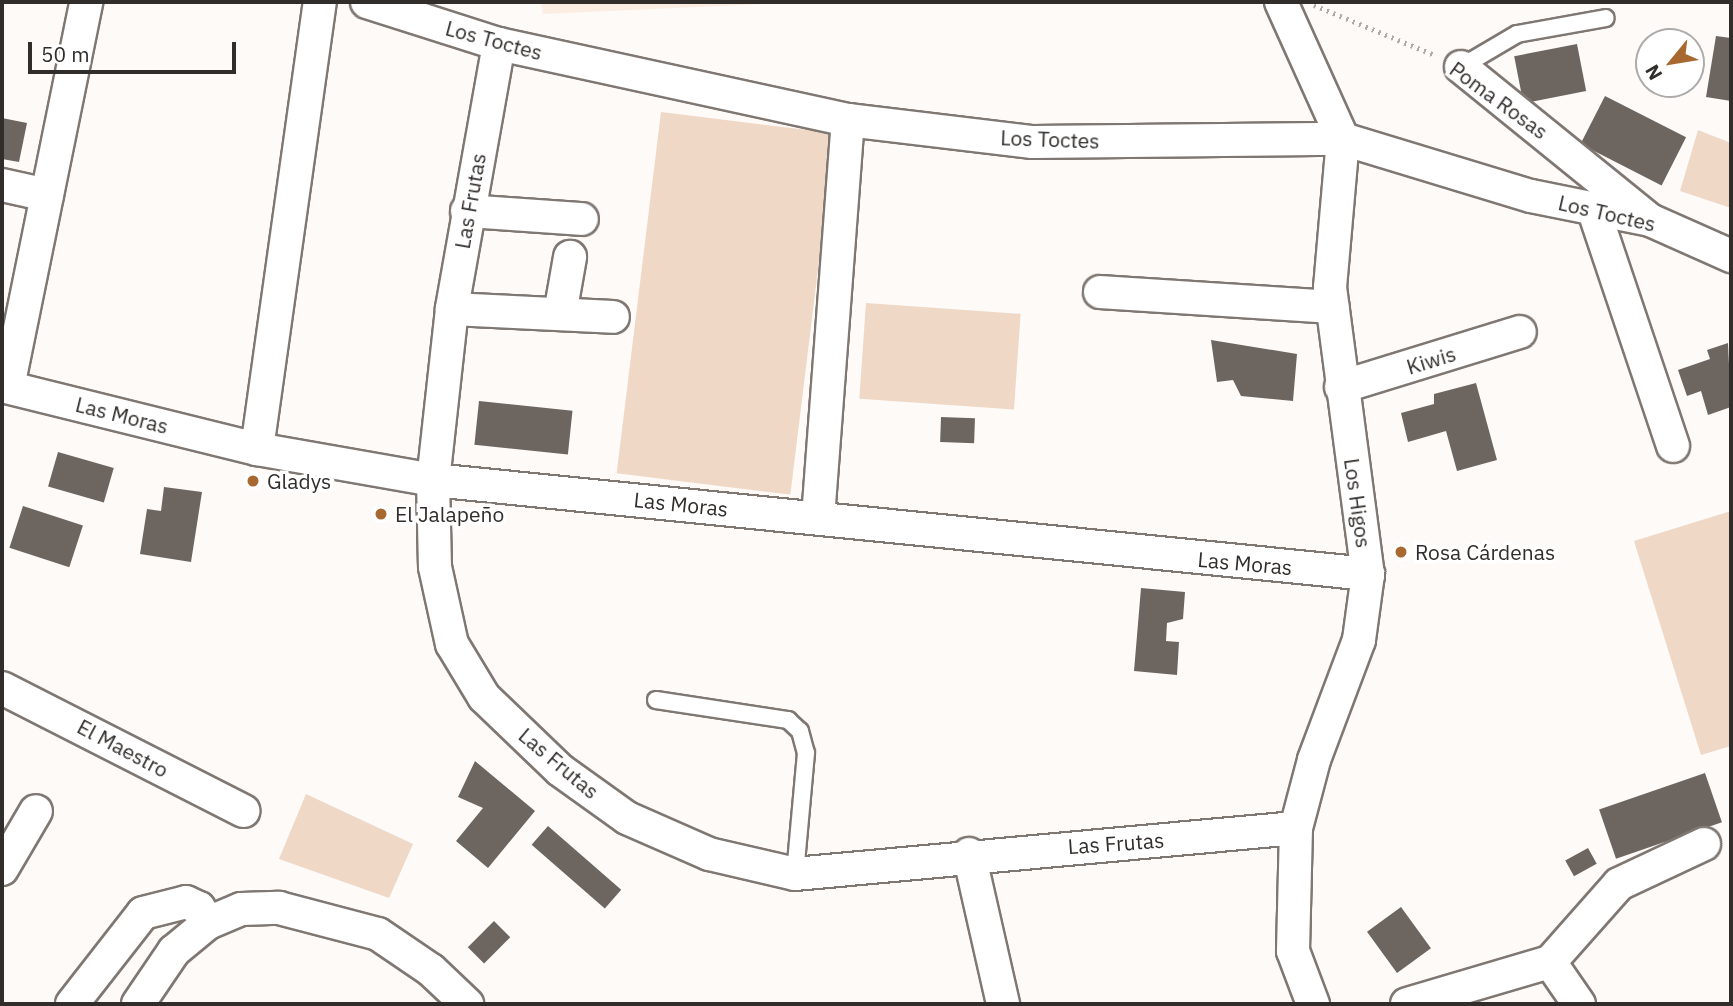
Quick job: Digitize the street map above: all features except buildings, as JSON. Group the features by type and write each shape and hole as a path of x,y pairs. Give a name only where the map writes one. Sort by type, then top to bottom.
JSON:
{"street":[{"path":"5,387 86,2"},
{"path":"257,449 320,2"},
{"name":"Los Toctes","path":"367,2 499,44 848,120 1033,142 1343,139 1531,196 1650,220 1731,256"},
{"name":"Los Higos","path":"1291,2 1343,139 1332,307 1368,574 1359,640 1314,760 1296,828 1293,951 1313,1004"},
{"name":"Las Frutas","path":"499,44 467,211 452,309 433,480 435,567 452,644 484,697 560,770 627,818 709,854 795,874 969,854 1296,828"},
{"name":"Poma Rosas","path":"1461,67 1650,220"},
{"path":"818,518 848,120"},
{"path":"2,185 47,195"},
{"path":"1593,208 1673,446"},
{"path":"467,211 582,219"},
{"path":"560,314 570,257"},
{"path":"1100,292 1332,307"},
{"path":"452,309 613,317"},
{"name":"Kiwis","path":"1341,387 1520,332"},
{"name":"Las Moras","path":"5,387 257,449 433,480 1368,574"},
{"name":"El Maestro","path":"2,688 243,811"},
{"path":"2,869 36,811"},
{"path":"1408,1004 1550,961 1619,884 1704,844"},
{"path":"969,854 1003,1004"},
{"path":"72,1004 143,913 186,902 208,923"},
{"path":"138,1004 174,951 208,923 241,909 279,908 343,921 379,934 431,970 467,1004"},
{"path":"1550,961 1579,1004"}],"lane":[{"path":"1461,67 1517,34 1606,18"},
{"path":"656,700 788,720 800,731 806,754 795,874"}],"path":[{"name":"Poma Rosas","path":"1291,2 1344,15 1461,67"}],"shaded area":[{"path":"541,2 808,2 543,14"},
{"path":"661,112 835,133 790,495 617,473"},
{"path":"1698,130 1731,143 1731,208 1680,191"},
{"path":"866,303 1021,314 1014,410 859,399"},
{"path":"1731,511 1731,746 1701,755 1634,541"},
{"path":"306,794 413,844 389,898 279,859"}],"place":[{"name":"Gladys","path":"253,481"},
{"name":"El Jalapeño","path":"381,514"},
{"name":"Rosa Cárdenas","path":"1401,552"}]}
